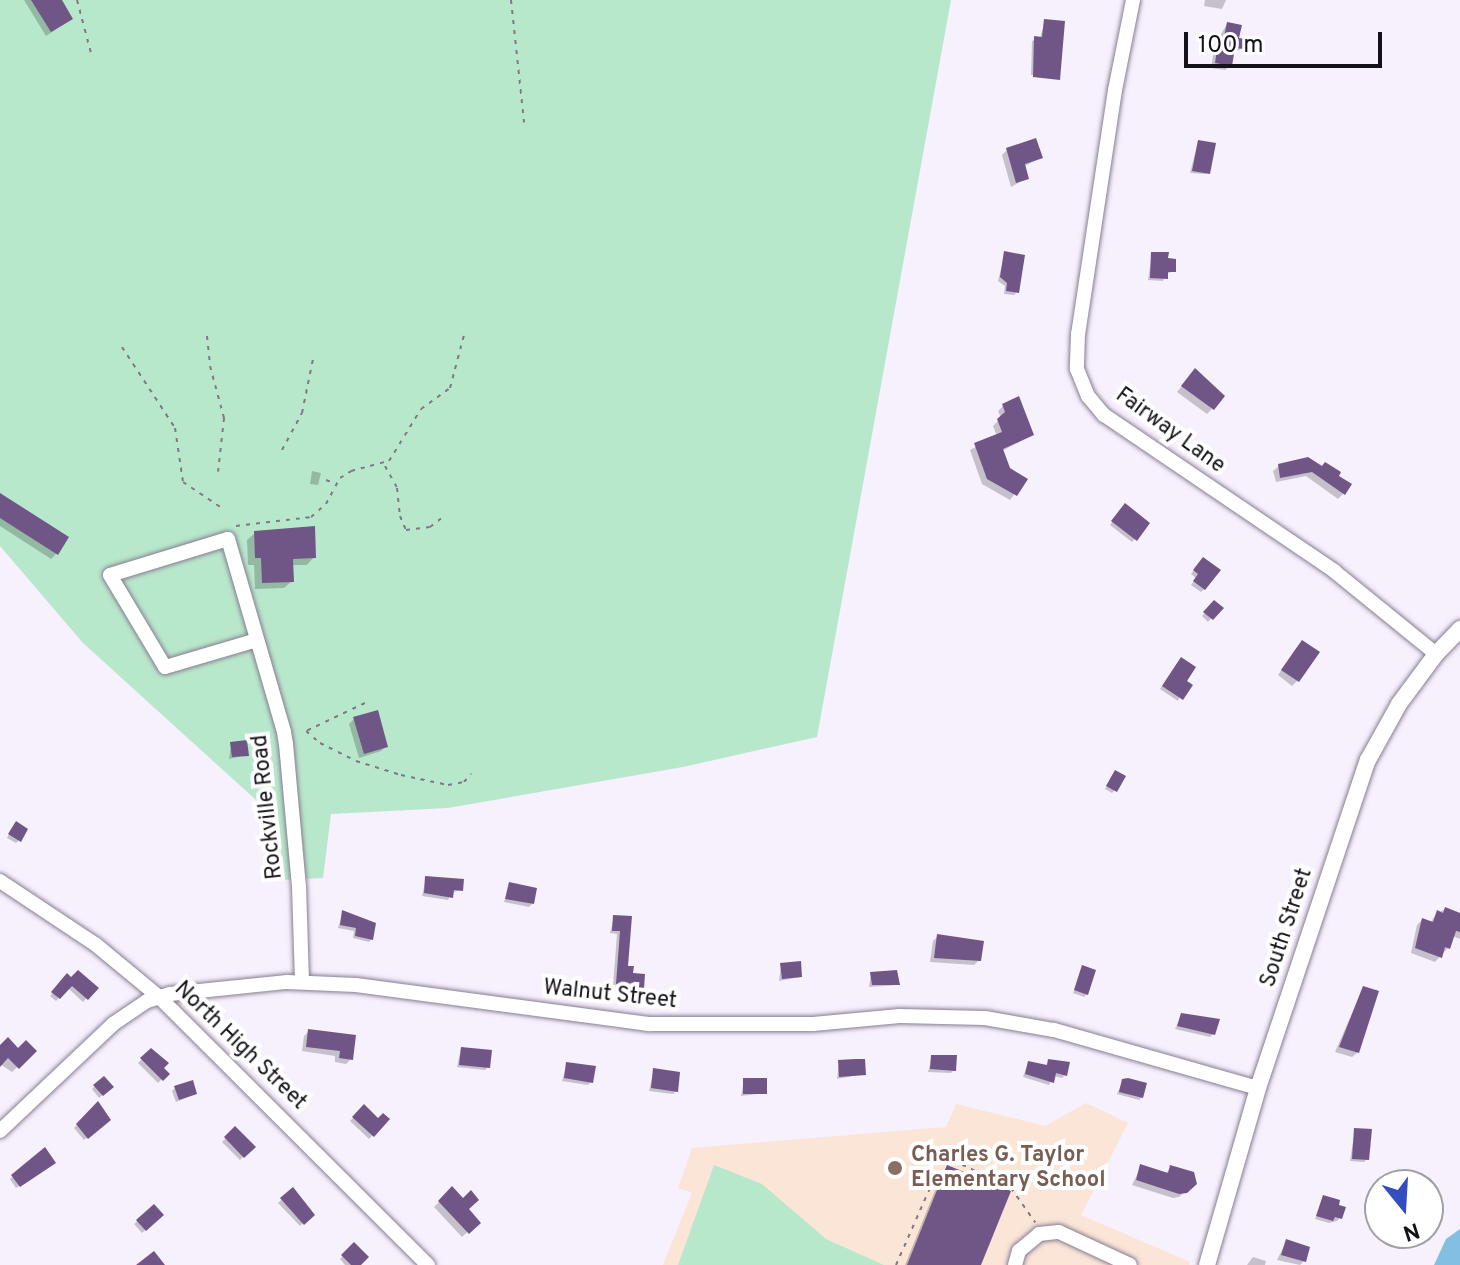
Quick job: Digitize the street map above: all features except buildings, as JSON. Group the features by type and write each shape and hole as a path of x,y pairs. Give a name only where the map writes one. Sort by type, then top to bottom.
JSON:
{"main road":[{"name":"South Street","path":"1207,1265 1258,1088 1368,760 1399,704 1436,654 1460,629"}],"street":[{"name":"Fairway Lane","path":"1133,0 1115,90 1078,334 1077,369 1088,396 1104,415 1334,571 1436,654"},
{"name":"Rockville Road","path":"228,533 288,755 299,886 302,982"},
{"path":"228,533 110,575 165,667 257,640"},
{"name":"North High Street","path":"0,881 95,944 159,997 428,1265"},
{"name":"Walnut Street","path":"0,1131 113,1024 159,997 302,982 650,1024 813,1024 900,1016 985,1018 1054,1030 1258,1088"},
{"path":"1015,1265 1019,1251 1039,1234 1059,1232 1101,1259 1130,1265"}],"path":[{"path":"77,0 91,53"},
{"path":"511,0 524,122"},
{"path":"228,533 311,517 326,504 335,484 351,471 384,464 393,457 421,409 450,388 464,335"},
{"path":"207,336 210,366 224,418 218,472"},
{"path":"122,347 175,428 183,482 225,510"},
{"path":"282,450 302,413 314,354"},
{"path":"384,464 397,488 400,516 406,530 430,527 444,516"},
{"path":"326,480 335,484"},
{"path":"365,703 306,731 320,743 356,761 401,775 448,785 464,782 471,774"},
{"path":"896,1265 944,1156 1011,1188 1038,1227"}],"shaded area":[{"name":"Charles G. Taylor Elementary School","path":"1086,1103 1128,1123 1081,1215 1190,1262 1189,1265 663,1265 692,1193 678,1188 692,1148 946,1127 956,1104 1045,1126"}],"green space":[{"path":"0,0 951,0 817,737 683,767 448,808 331,814 323,878 283,880 278,820 83,643 0,546"},
{"path":"714,1165 762,1184 826,1239 884,1265 678,1265"}],"water":[{"path":"1460,1229 1460,1265 1434,1265 1446,1239"}],"place":[{"name":"Charles G. Taylor Elementary School","path":"895,1168"}]}
